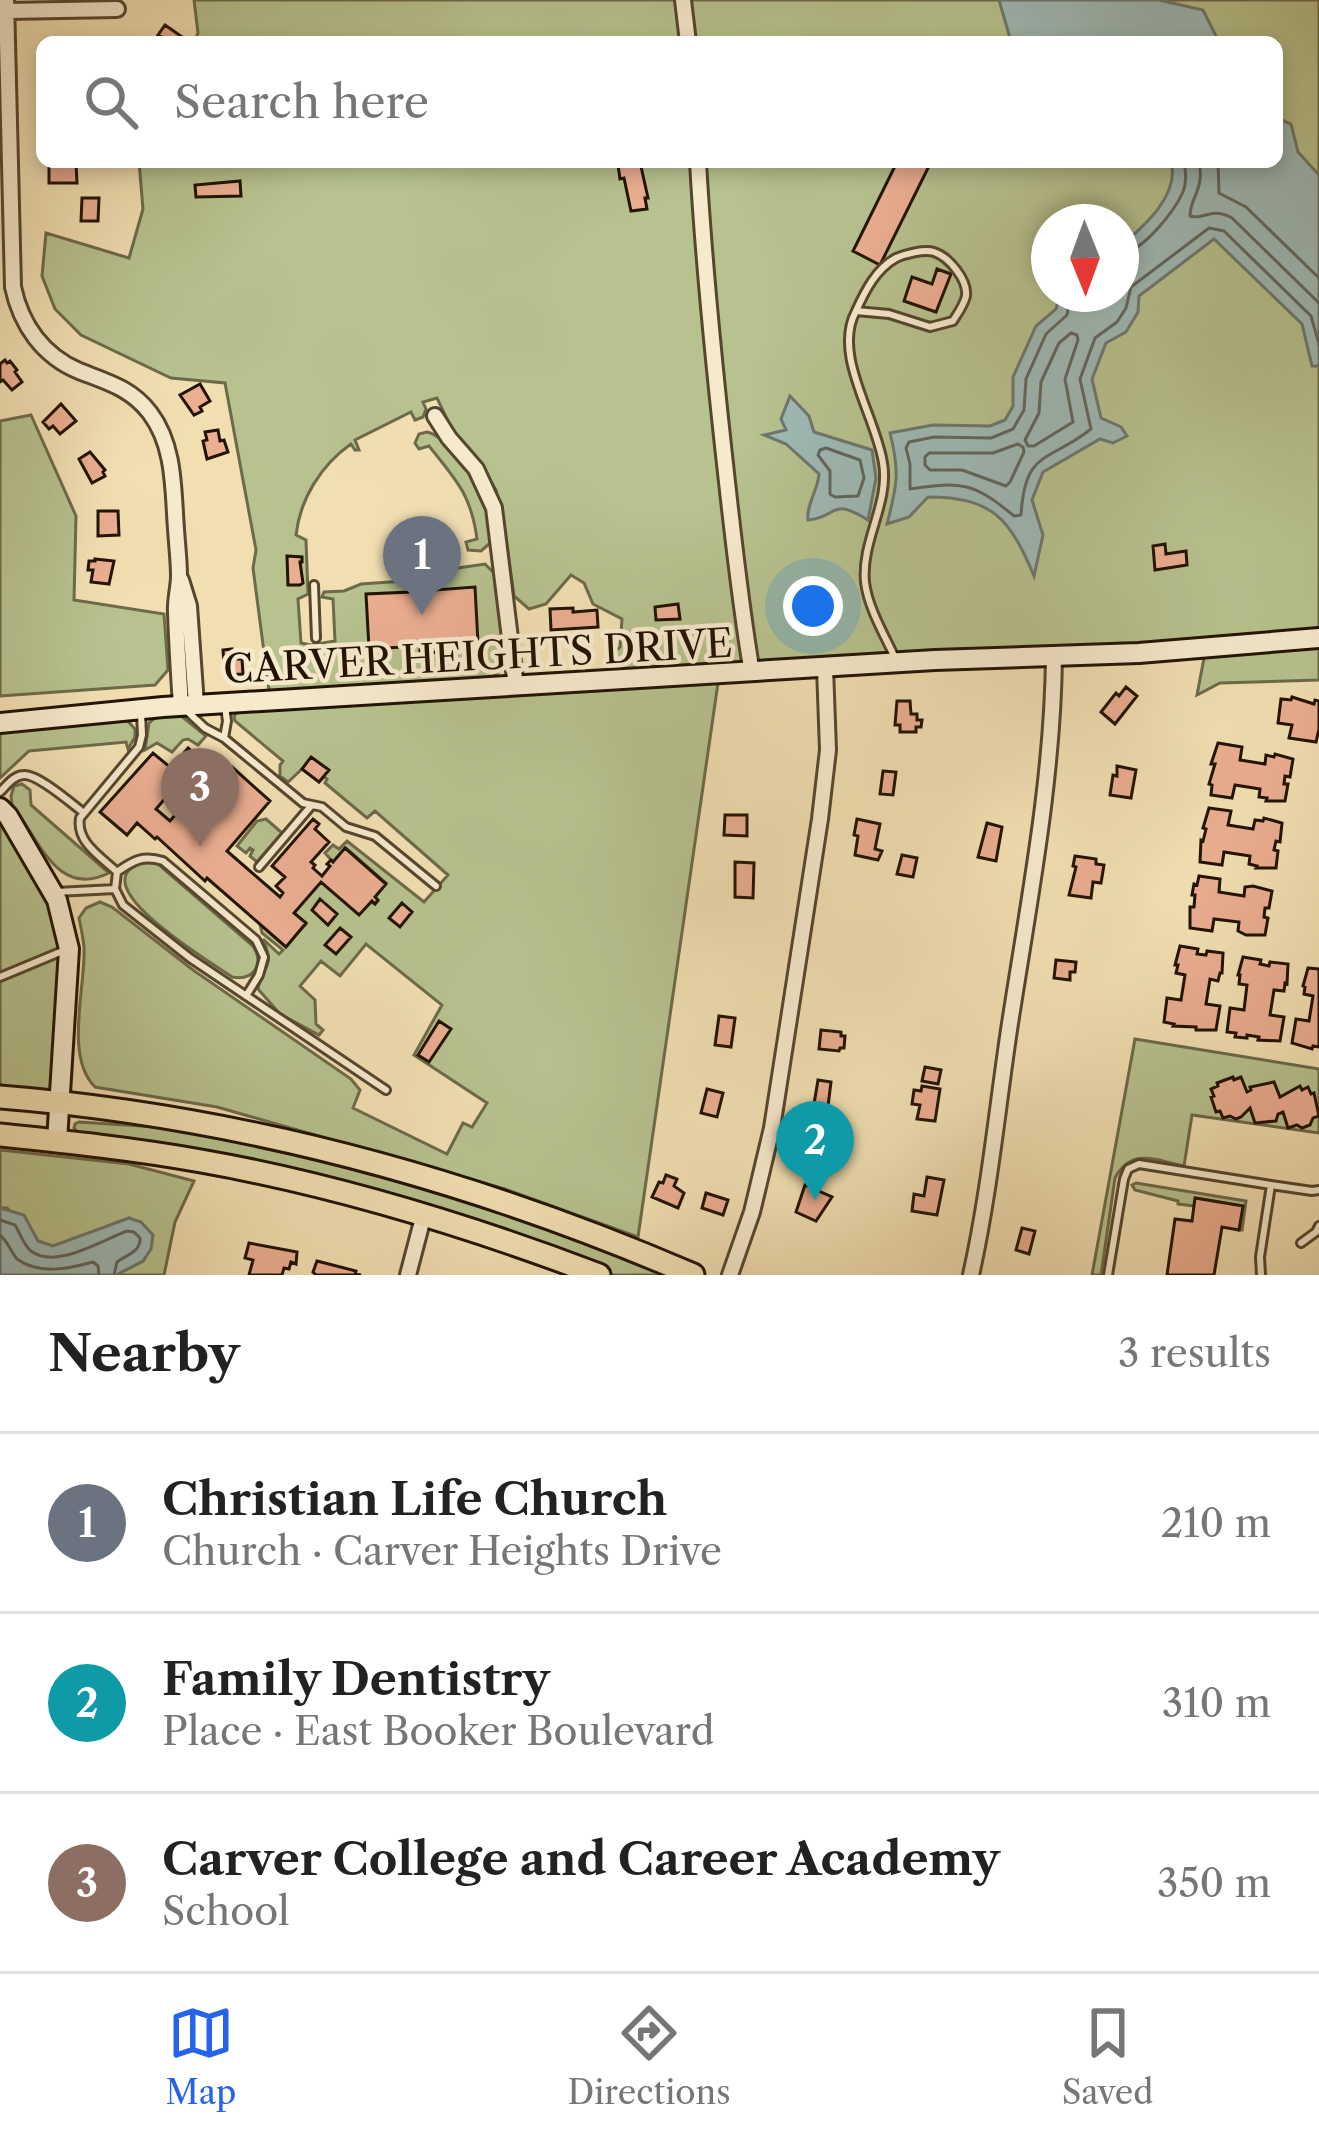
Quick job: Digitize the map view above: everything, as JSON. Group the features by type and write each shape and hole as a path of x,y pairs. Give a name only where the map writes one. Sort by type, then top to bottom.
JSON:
{"main road":[{"path":"0,1097 267,1136 356,1157 576,1226 693,1275"},
{"path":"0,1135 218,1164 354,1195 424,1214 599,1275"}],"street":[{"path":"682,0 687,36"},
{"path":"117,8 7,6 13,287 16,304 43,347 79,371 118,384 161,430 171,471 179,575 176,607 188,706"},
{"path":"698,168 720,417 752,673"},
{"path":"435,416 476,469 494,508 516,686"},
{"name":"CARVER HEIGHTS DRIVE","path":"0,723 188,706 1319,638"},
{"path":"971,1275 1049,765 1054,655"},
{"path":"730,1275 752,1212 772,1128 828,750 825,668"},
{"path":"0,808 52,892 69,949 57,1141"},
{"path":"407,1275 424,1214"}],"lane":[{"path":"856,311 889,314 930,327 952,321 966,301 965,286 954,267 934,252 897,258 866,288 856,311 849,330 849,348 884,466 883,496 865,583 897,663"},
{"path":"314,585 316,638"},
{"path":"224,704 224,738"},
{"path":"188,706 205,728 224,738 303,803 322,807 346,826 374,836 436,886"},
{"path":"117,872 81,837 78,826 139,747 140,710"},
{"path":"0,792 23,774 35,777 84,813"},
{"path":"259,867 312,805"},
{"path":"246,996 264,957 256,940 164,861 133,860 117,872 115,889 123,905 190,958 246,996 386,1090"},
{"path":"52,892 115,889"},
{"path":"0,977 69,949"},
{"path":"1108,1275 1129,1169 1139,1165 1319,1190"},
{"path":"1261,1275 1271,1185"},
{"path":"1301,1243 1319,1226"}],"green space":[{"path":"194,0 1319,0 1319,632 609,676 605,661 620,647 622,619 593,604 584,583 571,575 546,604 529,609 514,596 496,490 453,432 437,398 423,402 423,417 415,420 411,412 355,440 359,450 351,444 314,484 296,535 306,540 308,594 298,599 301,643 335,641 333,599 322,597 324,592 485,564 496,575 504,665 492,677 468,685 270,698 253,568 256,550 225,383 171,378 81,335 55,309 42,276 46,233 129,258 143,209 140,168 1283,168 1283,36 197,36"},
{"path":"31,415 76,516 74,600 164,614 168,670 155,685 0,696 0,421"},
{"path":"427,432 452,450 480,491 491,539 481,551 468,550 466,542 477,539 461,488 429,446 419,449 415,443 419,434"},
{"path":"1319,646 1319,680 1220,683 1197,695 1205,653"},
{"path":"719,676 638,1237 505,1189 217,1107 95,1087 86,1074 78,1040 84,963 79,918 86,908 100,902 351,1079 360,1090 353,1108 447,1154 463,1123 472,1127 487,1103 414,1055 442,1005 366,944 340,976 321,961 300,986 315,1000 316,1024 323,1030 319,1035 280,1014 258,989 268,962 263,939 279,954 283,950 262,933 260,924 286,946 306,924 294,913 321,882 375,904 378,901 375,897 386,883 346,848 333,862 325,853 333,845 339,849 347,841 424,902 448,875 375,811 367,818 325,783 324,777 319,782 302,769 288,782 280,776 283,761 234,716 237,712"},
{"path":"180,715 206,736 198,745 188,739 172,752 157,743 145,750 149,723 157,716"},
{"path":"126,719 135,729 128,749 126,742 29,751 0,778 0,731"},
{"path":"22,784 30,790 31,805 109,873 75,878 51,861 12,805 14,786"},
{"path":"0,812 54,901 65,945 58,1099 0,1095"},
{"path":"266,819 282,833 257,862 250,856 253,850 246,853 237,846 257,821"},
{"path":"149,861 253,946 258,959 251,974 232,977 176,939 135,901 125,884 129,870"},
{"path":"1135,1039 1319,1069 1319,1133 1192,1115 1184,1166 1137,1159 1115,1178 1101,1275 1092,1275"},
{"path":"79,1122 172,1128 281,1149 476,1202 671,1275 613,1275 585,1263 79,1133 74,1128"},
{"path":"0,1150 129,1164 194,1181 175,1222 164,1275 116,1275 143,1261 129,1218 53,1247 38,1241 7,1208 0,1208"},
{"path":"1132,1185 1246,1201 1242,1230 1242,1206 1196,1198 1194,1206 1178,1204 1135,1190"}],"water":[{"path":"999,0 1159,0 1203,10 1216,36 1009,36"},
{"path":"1283,121 1291,124 1298,152 1319,175 1319,366 1312,366 1302,324 1214,239 1139,296 1139,229 1170,186 1172,168 1283,168"},
{"path":"1052,312 1138,312 1126,332 1106,343 1092,379 1101,418 1121,427 1127,436 1113,443 1100,439 1043,472 1032,500 1043,535 1034,576 1007,526 969,501 928,497 909,517 887,524 896,479 890,433 933,425 990,426 1005,420 1013,406 1013,377 1036,326"},
{"path":"790,396 809,416 814,432 872,450 876,478 868,520 840,509 808,520 819,474 786,444 764,435 786,430 781,419"},
{"path":"0,1208 24,1215 38,1241 53,1246 129,1218 141,1222 153,1235 151,1249 143,1261 116,1275 0,1275"}],"building":[{"path":"165,25 181,36 160,36"},
{"path":"49,168 76,168 77,183 49,183"},
{"path":"618,168 641,168 647,209 631,211 624,178 620,179"},
{"path":"894,168 928,168 880,265 853,251"},
{"path":"240,181 241,196 196,197 195,185"},
{"path":"82,198 99,198 98,221 81,221"},
{"path":"937,269 951,274 936,312 904,301 912,277 932,284"},
{"path":"5,360 22,382 12,390 0,382 0,364"},
{"path":"200,384 210,401 194,415 180,395"},
{"path":"61,404 76,421 60,434 43,422"},
{"path":"218,430 228,452 207,459 205,432"},
{"path":"90,452 105,470 105,476 92,483 79,459"},
{"path":"98,511 118,511 119,535 98,536"},
{"path":"1165,544 1166,554 1186,551 1187,565 1155,570 1153,546"},
{"path":"287,556 302,557 300,585 288,585"},
{"path":"89,561 114,561 109,584 91,582"},
{"path":"435,583 435,590 475,587 478,643 441,645 442,652 420,653 420,646 369,649 366,594 411,592 411,585"},
{"path":"678,604 680,619 656,620 655,607"},
{"path":"573,608 573,612 597,610 598,627 551,630 550,609"},
{"path":"232,649 233,659 242,659 243,674 225,675 223,650"},
{"path":"1126,687 1137,696 1115,724 1101,712"},
{"path":"1292,697 1314,704 1319,701 1316,742 1289,738 1292,725 1278,723 1281,699"},
{"path":"897,701 910,701 911,714 922,720 916,732 900,732 900,725 895,725"},
{"path":"1218,743 1242,747 1240,760 1265,764 1266,755 1275,754 1293,759 1290,777 1285,776 1285,801 1266,801 1259,797 1260,789 1235,785 1232,798 1211,795 1215,764 1211,764"},
{"path":"188,748 223,778 232,767 270,801 227,851 280,897 283,893 276,886 285,877 272,866 313,819 319,824 315,829 329,842 311,862 313,868 322,876 327,864 345,848 386,884 375,897 378,900 359,915 321,882 294,913 306,923 286,947 157,837 137,823 127,835 100,812 153,753 171,768","holes":["186,774 200,786 170,821 156,809"]},
{"path":"311,757 329,770 319,782 302,769"},
{"path":"1117,766 1136,770 1131,798 1110,795"},
{"path":"883,771 896,772 893,795 880,794"},
{"path":"1209,808 1231,811 1228,825 1253,829 1255,820 1264,818 1282,823 1274,850 1278,851 1276,868 1256,868 1249,864 1250,856 1224,852 1222,865 1200,862"},
{"path":"725,815 747,815 747,836 724,835"},
{"path":"857,819 880,824 875,849 882,851 878,860 855,855"},
{"path":"987,823 1002,827 996,861 978,857"},
{"path":"902,855 917,858 913,877 897,874"},
{"path":"1075,856 1104,865 1101,883 1093,882 1091,898 1069,895"},
{"path":"735,862 754,863 753,898 735,897"},
{"path":"1199,876 1220,879 1219,892 1244,896 1245,887 1253,886 1272,891 1269,908 1265,908 1265,935 1246,935 1238,931 1239,922 1214,919 1212,931 1190,928 1192,895"},
{"path":"320,899 337,914 328,925 312,910"},
{"path":"402,903 412,912 400,927 389,918"},
{"path":"340,928 351,937 336,954 325,945"},
{"path":"1180,946 1198,949 1197,954 1223,953 1222,973 1218,981 1210,979 1206,1004 1220,1006 1216,1030 1164,1022 1167,998 1181,1000 1185,975 1176,973 1175,965"},
{"path":"1243,957 1269,966 1270,962 1288,964 1287,984 1284,991 1274,990 1270,1015 1284,1017 1280,1041 1227,1032 1230,1008 1244,1010 1247,985 1239,984 1238,975"},
{"path":"1056,960 1076,962 1070,980 1054,978"},
{"path":"1308,968 1319,969 1319,1047 1312,1049 1292,1043 1296,1019 1309,1021 1313,996 1304,994 1303,986"},
{"path":"719,1016 735,1018 731,1047 715,1045"},
{"path":"439,1021 451,1029 429,1062 418,1055"},
{"path":"821,1030 841,1032 844,1048 819,1049"},
{"path":"925,1067 941,1070 938,1084 922,1081"},
{"path":"1241,1077 1247,1092 1250,1087 1274,1082 1280,1097 1300,1086 1302,1090 1308,1087 1319,1116 1302,1128 1288,1128 1283,1112 1276,1121 1255,1123 1250,1108 1236,1119 1223,1118 1216,1112 1211,1089"},
{"path":"818,1080 831,1082 828,1106 814,1104"},
{"path":"922,1086 940,1089 935,1121 917,1119 920,1105 912,1104 914,1090 921,1091"},
{"path":"707,1089 723,1093 717,1117 701,1113"},
{"path":"807,1125 824,1127 821,1145 831,1146 828,1172 817,1170 819,1154 803,1152"},
{"path":"666,1175 677,1179 674,1186 684,1193 678,1208 652,1197"},
{"path":"927,1177 944,1180 937,1215 912,1211 914,1194 924,1196"},
{"path":"805,1185 832,1197 816,1221 796,1212"},
{"path":"706,1193 728,1200 723,1215 702,1208"},
{"path":"1195,1198 1243,1206 1239,1230 1222,1227 1214,1275 1167,1275 1175,1219 1192,1221"},
{"path":"1022,1228 1035,1231 1029,1254 1016,1250"},
{"path":"249,1243 297,1252 296,1264 291,1262 282,1275 249,1275 253,1260 245,1258"},
{"path":"317,1261 356,1271 361,1275 316,1275"}],"place":[{"name":"Christian Life Church","path":"422,615"},
{"name":"Carver College and Career Academy","path":"200,847"},
{"name":"Family Dentistry","path":"815,1200"}]}
